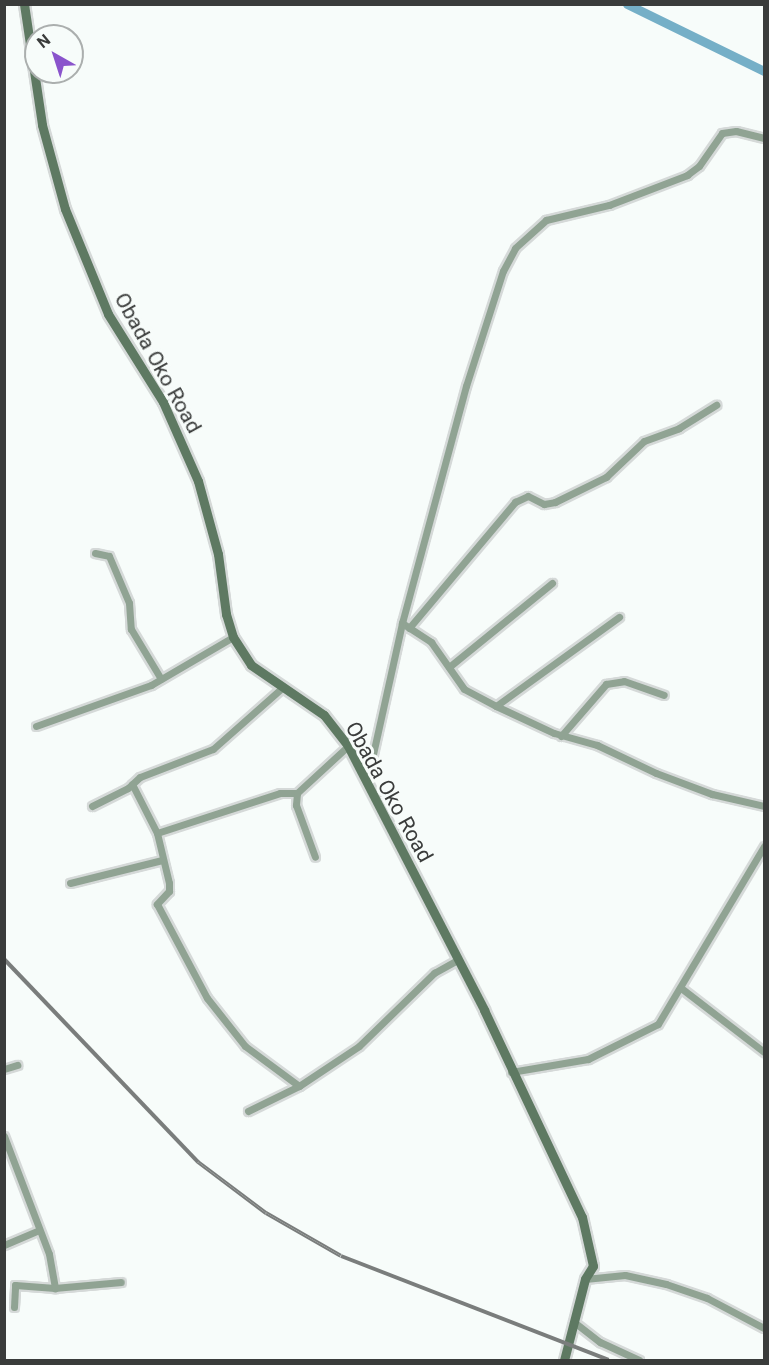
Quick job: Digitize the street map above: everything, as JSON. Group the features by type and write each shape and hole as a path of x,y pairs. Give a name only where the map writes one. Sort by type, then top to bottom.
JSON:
{"main road":[{"name":"Obada Oko Road","path":"24,4 32,66 51,163 85,261 108,314 178,432 198,481 218,554 226,614 233,637 251,665 324,715 348,746 457,960 582,1217 592,1266 585,1280 564,1360"}],"street":[{"path":"367,781 402,623 466,386 503,271 515,248 546,220 609,205 687,175 699,166 722,133 736,131 765,138"},
{"path":"409,628 515,502 528,496 544,504 555,502 606,477 644,441 679,428 716,405"},
{"path":"95,553 110,556 129,603 131,629 161,679"},
{"path":"449,667 552,584"},
{"path":"496,706 619,617"},
{"path":"402,623 430,642 464,689 496,706 561,736 597,745 624,760 712,794 765,806"},
{"path":"36,726 161,679 233,637"},
{"path":"561,736 606,684 624,681 664,695"},
{"path":"92,806 132,784 140,777 213,749 274,699 282,687"},
{"path":"315,857 296,805 297,793 348,746"},
{"path":"132,784 157,833 170,888 158,904 211,1004 245,1046 299,1086"},
{"path":"157,833 280,793 297,793"},
{"path":"511,1072 588,1059 646,1032 663,1017 765,846"},
{"path":"70,883 162,860"},
{"path":"248,1111 299,1086 359,1046 434,973 457,960"},
{"path":"681,988 765,1052"},
{"path":"4,1069 17,1065"},
{"path":"4,1136 49,1254 55,1288"},
{"path":"4,1245 39,1230"},
{"path":"585,1280 625,1275 666,1284 707,1298 765,1328"},
{"path":"14,1307 15,1285 55,1288 121,1282"},
{"path":"574,1322 600,1342 639,1360"}],"waterway":[{"path":"627,4 764,71"}],"railway":[{"path":"4,959 198,1162 266,1213 341,1256 609,1360"}]}
